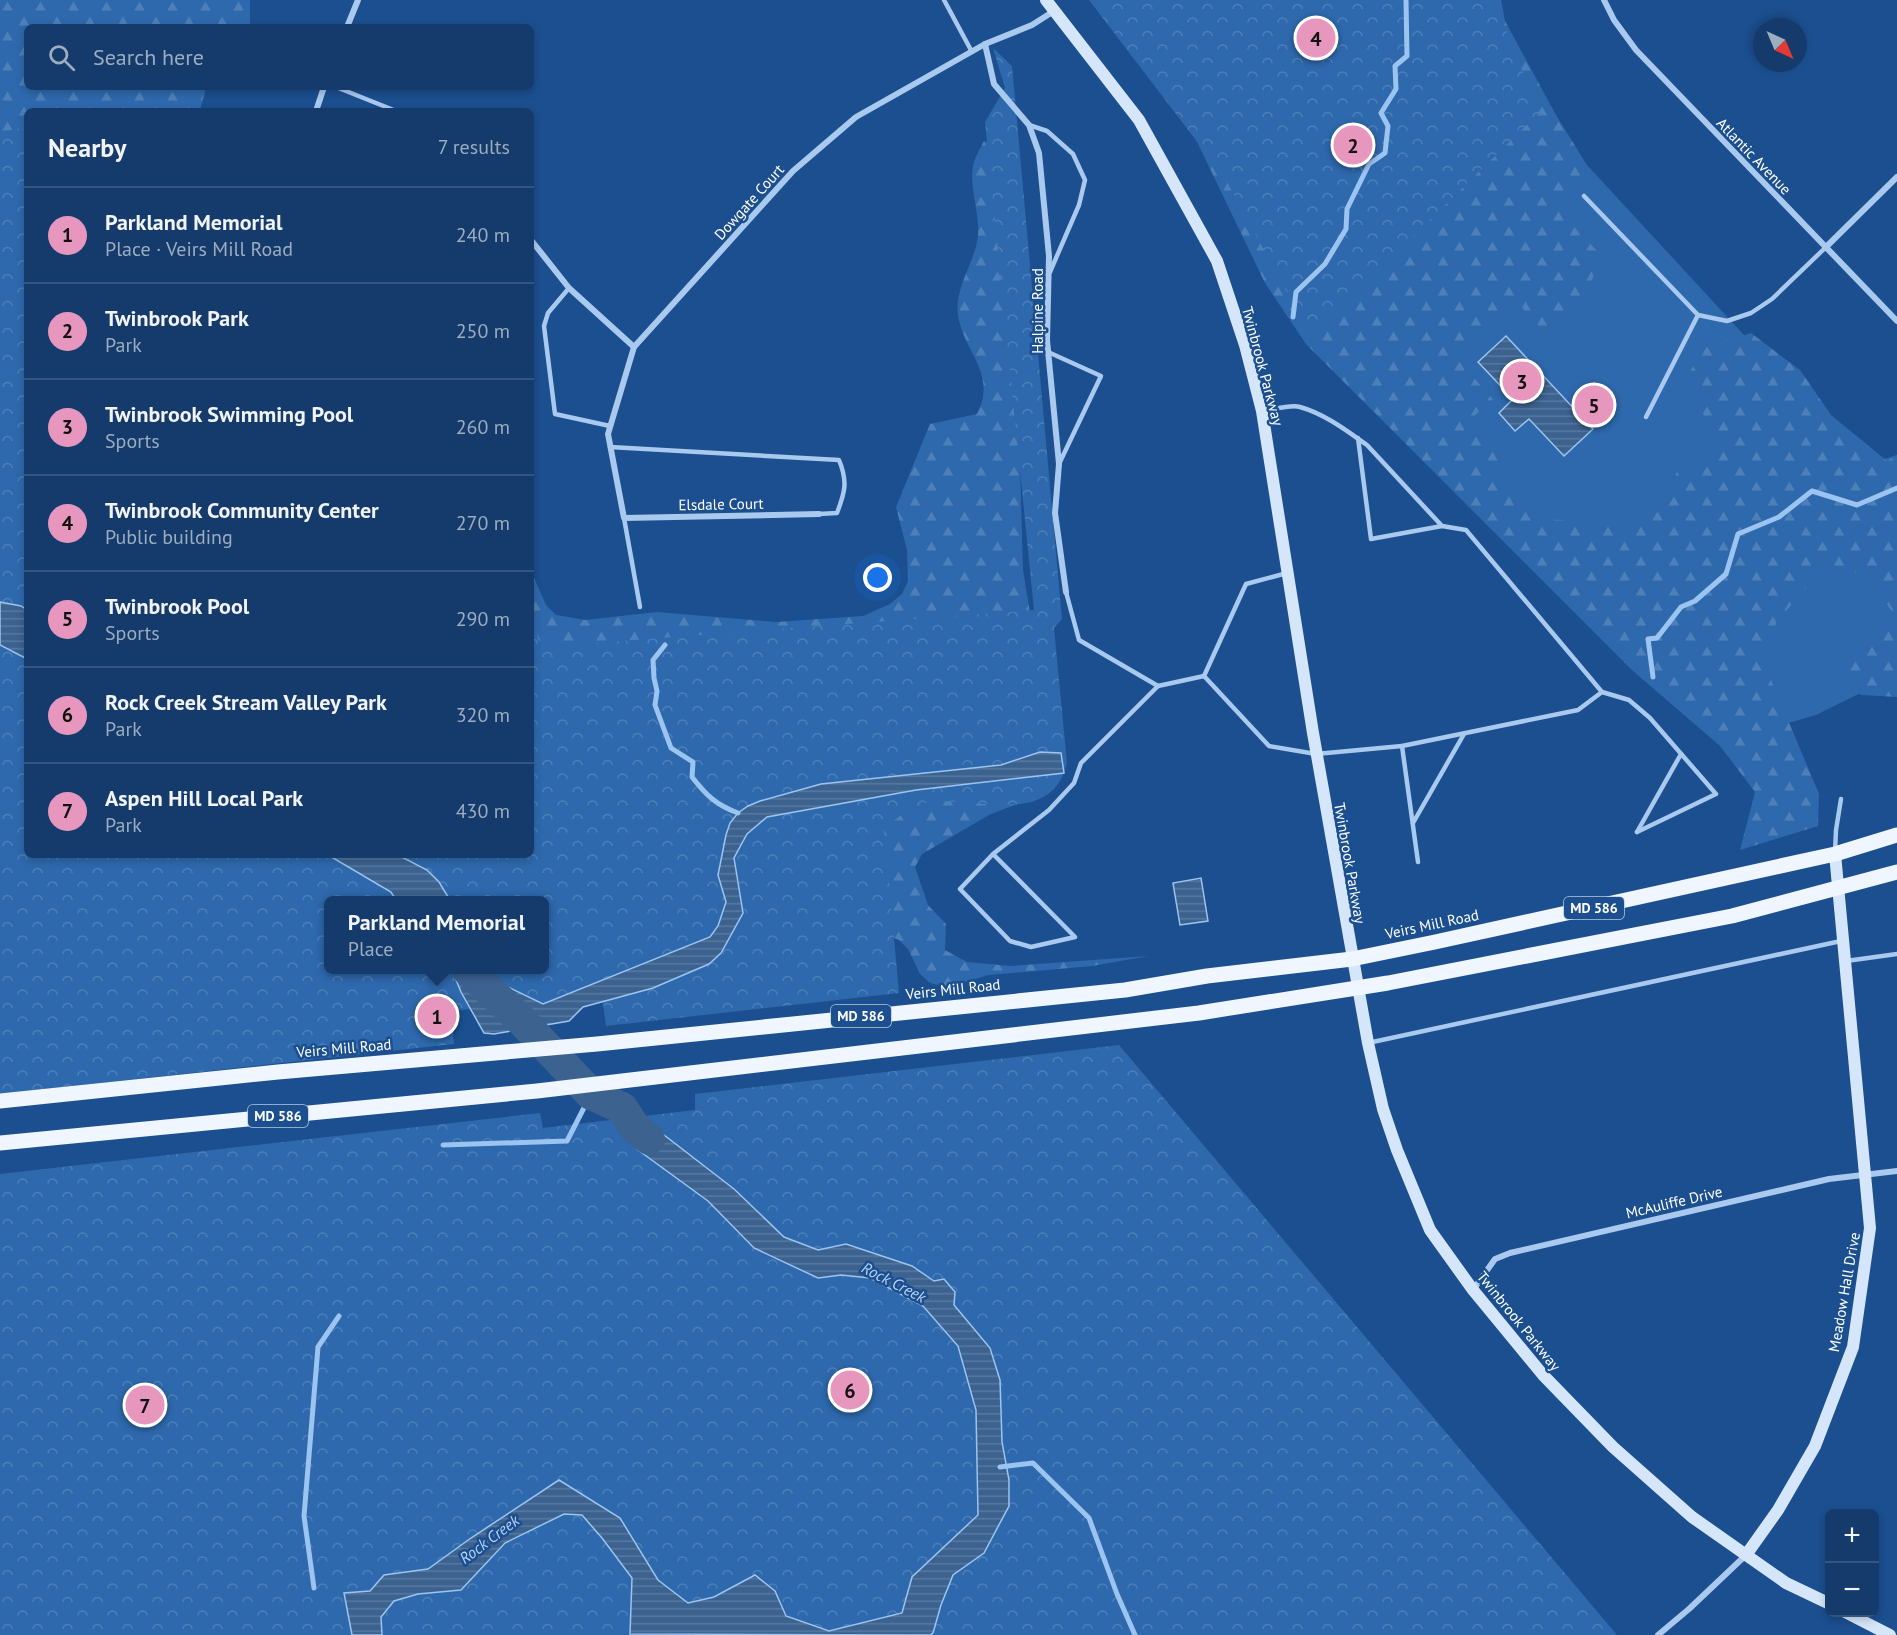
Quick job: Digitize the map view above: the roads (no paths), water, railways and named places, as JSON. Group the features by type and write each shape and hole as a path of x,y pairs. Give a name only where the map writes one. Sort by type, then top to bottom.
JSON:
{"main road":[{"name":"Veirs Mill Road","path":"0,1101 597,1044 1125,990 1207,976 1352,959 1835,854 1897,835"},
{"name":"MD 586","path":"0,1143 537,1091 1160,1018 1388,983 1732,916 1897,872"}],"street":[{"path":"348,24 358,0"},
{"name":"Twinbrook Parkway","path":"1046,0 1139,120 1217,261 1245,345 1262,411 1316,754 1368,1043 1383,1109 1430,1230 1473,1290 1543,1375 1612,1447 1692,1517 1786,1582 1825,1602"},
{"name":"Atlantic Avenue","path":"1604,0 1614,20 1636,50 1897,321"},
{"name":"Dowgate Court","path":"624,518 608,434 634,347 793,171 856,117 985,44 1032,25 1054,11"},
{"name":"Halpine Road","path":"985,44 994,84 1029,125 1039,153 1049,256 1048,351 1059,464 1055,513 1066,592"},
{"path":"317,108 323,90"},
{"path":"1825,248 1897,177"},
{"path":"534,244 568,288 634,347"},
{"name":"Elsdale Court","path":"624,518 819,514"},
{"name":"Meadow Hall Drive","path":"1658,1635 1746,1555 1778,1510 1815,1446 1853,1347 1870,1228 1835,854"},
{"name":"McAuliffe Drive","path":"1473,1290 1495,1259 1510,1253 1818,1181 1866,1173 1897,1171"},
{"path":"1855,1617 1890,1635"}],"lane":[{"path":"944,0 972,52"},
{"path":"344,90 388,108"},
{"path":"1029,125 1047,131 1073,154 1084,180 1079,206 1049,274"},
{"path":"1584,196 1698,315 1727,321 1751,314 1772,299 1825,248"},
{"path":"568,288 548,313 544,326 555,414 610,426"},
{"path":"1646,417 1698,315"},
{"path":"1048,351 1101,376 1059,464"},
{"path":"1262,411 1299,406 1333,422 1367,445 1442,526"},
{"path":"1358,438 1371,539 1442,526 1466,530 1602,692 1629,700 1650,718 1716,794 1637,832 1681,754"},
{"path":"610,447 839,460 845,473 846,486 837,513 819,514"},
{"path":"624,518 640,607"},
{"path":"1204,676 1246,584 1287,573"},
{"path":"1066,592 1079,640 1158,686"},
{"path":"993,854 1075,937 1030,947 1010,941 960,889 993,854 1049,810 1074,783 1081,763 1158,686 1204,676"},
{"path":"1204,676 1269,746 1316,754 1402,746 1578,710 1602,692"},
{"path":"1413,823 1464,734"},
{"path":"1402,746 1418,862"},
{"path":"1835,854 1841,799"},
{"path":"1368,1043 1844,940"},
{"path":"1846,961 1897,954"}],"water":[{"path":"1506,336 1593,429 1564,456 1529,419 1515,431 1499,413 1513,399 1478,362"},
{"path":"0,602 21,606 24,608 24,657 0,645"},
{"path":"1040,752 1061,753 1064,773 916,790 767,817 747,834 734,858 743,913 721,953 709,964 653,988 583,1007 569,1021 494,1034 484,1033 454,974 488,974 506,986 543,1004 710,937 718,926 726,902 718,875 726,835 730,823 748,806 821,784 1001,765"},
{"path":"333,858 404,858 427,870 439,882 448,896 394,896 391,892"},
{"path":"1201,878 1208,921 1180,925 1173,883"},
{"path":"634,1105 655,1128 734,1189 784,1237 818,1250 846,1244 912,1266 934,1281 944,1279 955,1292 954,1305 990,1348 1000,1380 1002,1442 1009,1480 1009,1506 984,1553 953,1575 933,1633 930,1635 630,1634 632,1578 582,1515 564,1514 505,1543 461,1590 418,1594 394,1601 381,1617 382,1635 352,1635 344,1593 370,1591 384,1575 428,1569 559,1480 620,1518 658,1580 688,1603 714,1597 755,1575 775,1591 786,1616 829,1631 902,1613 912,1577 978,1515 976,1410 958,1346 923,1306 870,1278 841,1275 818,1278 754,1248 708,1201 638,1150 606,1113"}],"waterway":[{"path":"1293,317 1296,292 1325,264 1346,229 1347,209 1369,164 1385,153 1388,126 1381,113 1396,89 1395,66 1407,56 1406,0"},
{"path":"1653,677 1648,639 1657,638 1681,607 1695,601 1726,574 1738,534 1779,517 1812,491 1857,505 1897,488"},
{"path":"665,645 653,660 657,691 655,705 671,748 693,762 692,777 707,794 717,803 738,813"},
{"name":"Rock Creek","path":"472,974 522,1021 591,1094 622,1108 635,1128 649,1139"},
{"path":"443,1145 567,1141 591,1094"},
{"path":"314,1588 304,1516 318,1347 339,1316"},
{"path":"1000,1467 1033,1463 1089,1518 1135,1635"}],"place":[{"name":"Twinbrook Community Center","path":"1316,38"},
{"name":"Twinbrook Park","path":"1353,145"},
{"name":"Twinbrook Swimming Pool","path":"1522,381"},
{"name":"Twinbrook Pool","path":"1594,405"},
{"name":"Parkland Memorial","path":"437,1016"},
{"name":"Rock Creek Stream Valley Park","path":"850,1390"},
{"name":"Aspen Hill Local Park","path":"145,1405"}]}
